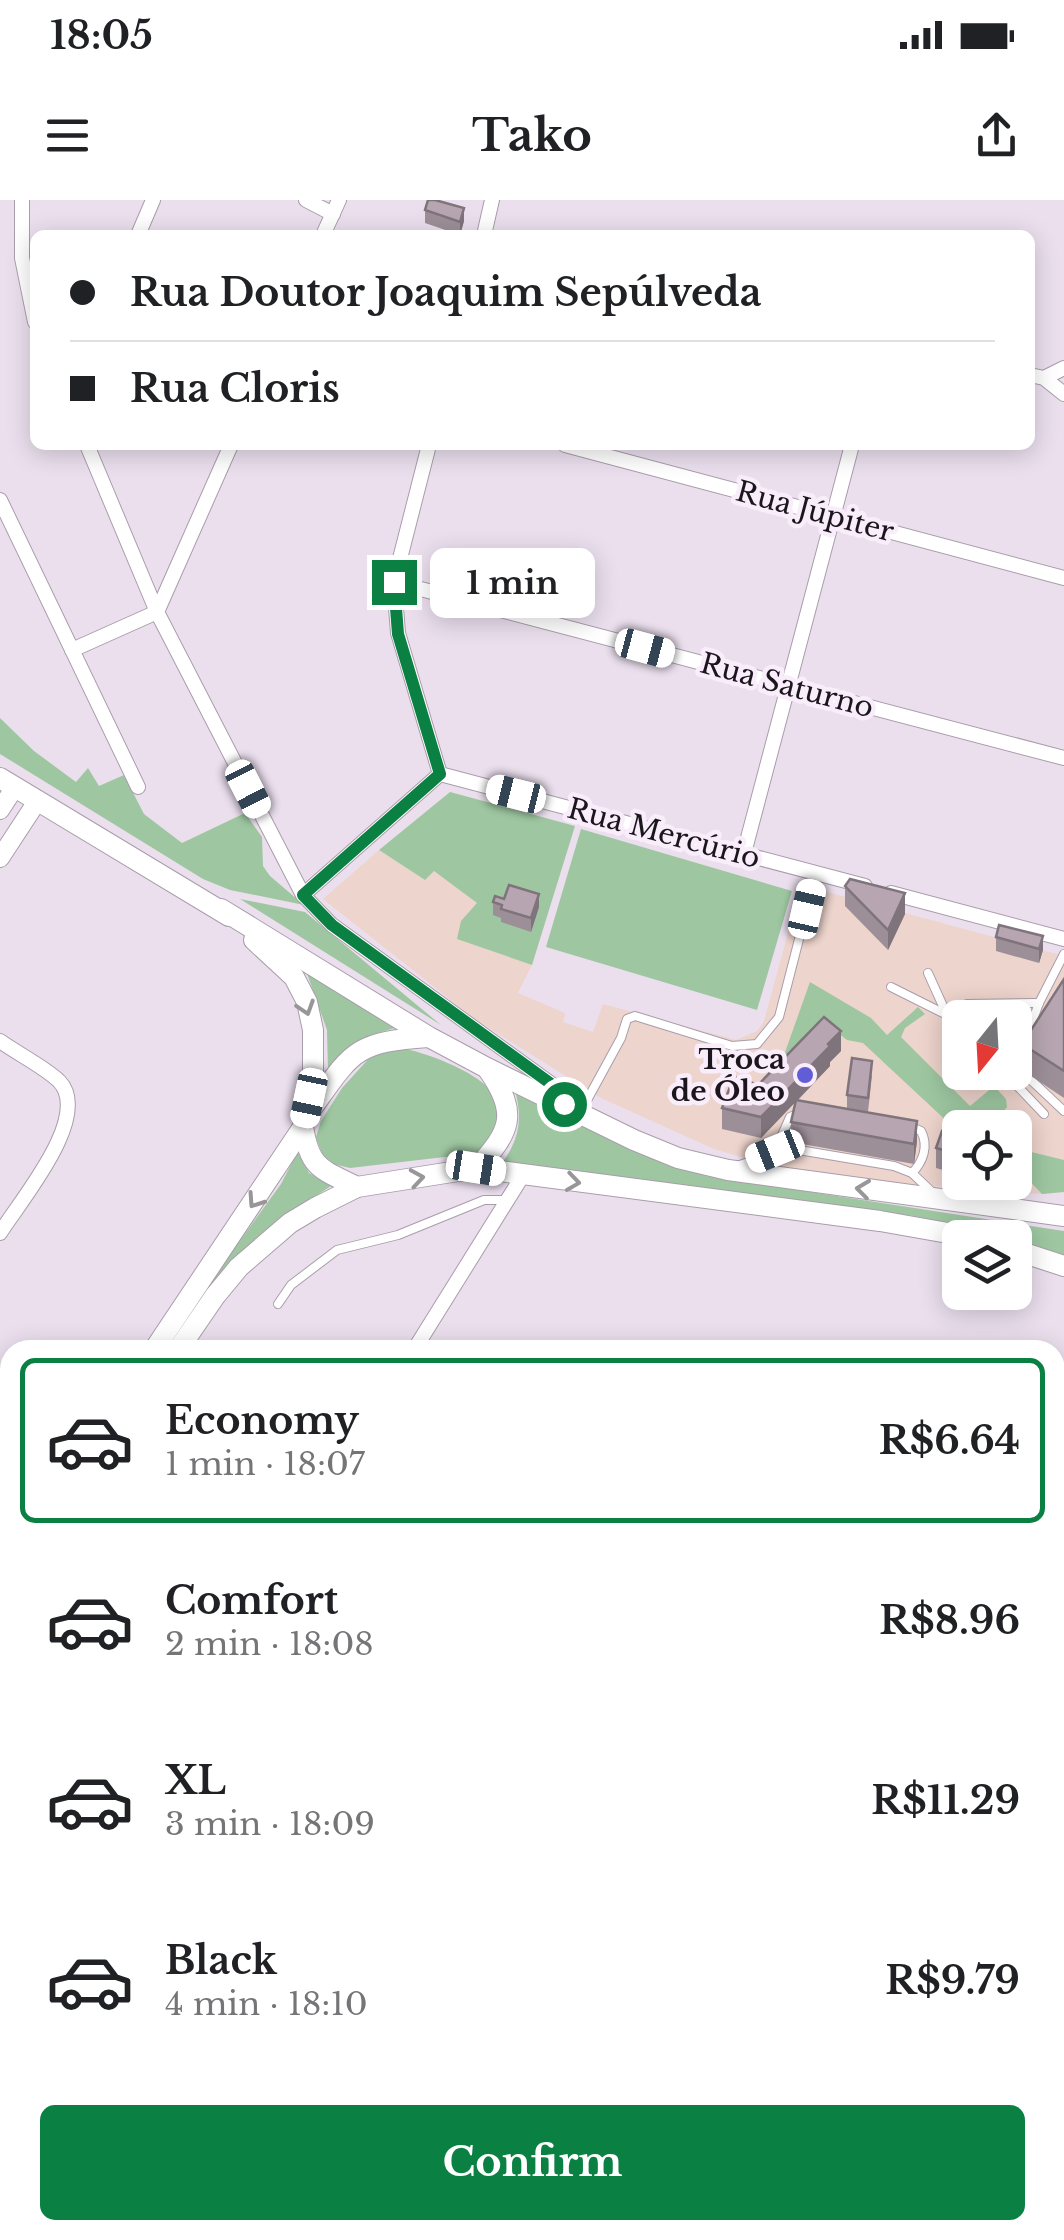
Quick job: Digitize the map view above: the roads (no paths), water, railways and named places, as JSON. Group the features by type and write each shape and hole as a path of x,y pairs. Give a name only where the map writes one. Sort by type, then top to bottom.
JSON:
{"main road":[{"path":"8,782 428,1038 678,1158 728,1170 1064,1216"},
{"path":"222,909 294,977 307,1002 313,1030 314,1077 304,1122 307,1152 321,1170 356,1187"},
{"path":"161,1340 344,1065 361,1049 384,1040 428,1038"},
{"path":"476,1168 506,1130 509,1111 502,1090 486,1068"},
{"path":"185,1340 239,1267 290,1223 356,1187 476,1168 942,1232"},
{"path":"1032,1256 1064,1266"}],"street":[{"path":"22,200 22,258 30,297"},
{"path":"140,230 153,200"},
{"path":"306,200 336,207 325,230"},
{"path":"485,230 492,200"},
{"path":"1037,377 1064,368"},
{"path":"1037,377 1064,394"},
{"path":"89,450 157,612 303,895 332,925 554,1086 572,1109"},
{"path":"72,650 157,612 228,450"},
{"path":"303,895 440,774 398,634 394,582 429,450"},
{"name":"Rua Júpiter","path":"585,450 1064,578"},
{"path":"744,853 851,450"},
{"path":"0,500 138,787"},
{"name":"Rua Saturno","path":"394,582 1064,758"},
{"name":"Rua Mercúrio","path":"440,774 1064,939"},
{"path":"0,810 8,782"},
{"path":"0,858 38,800"},
{"path":"0,1041 60,1082 69,1099 68,1120 61,1139 0,1233"},
{"path":"420,1340 523,1176"},
{"path":"1040,1212 1064,1206"}],"lane":[{"path":"572,1109 621,1038 627,1019 635,1016 732,1046 757,1044 779,1017 816,873"},
{"path":"1064,954 1039,1003 1016,1066 1064,1112"},
{"path":"928,973 942,1004"},
{"path":"892,987 942,1012"},
{"path":"1032,1003 1039,1003"},
{"path":"1021,1090 1044,1114"},
{"path":"775,1151 790,1117 803,1110"},
{"path":"902,1124 921,1131 926,1139 922,1163 912,1173"},
{"path":"728,1170 787,1148 894,1166 912,1173 940,1198"},
{"path":"278,1304 300,1277 337,1250 398,1235 484,1200 508,1200"}],"place":[{"name":"Troca de Óleo","path":"805,1075"}]}
